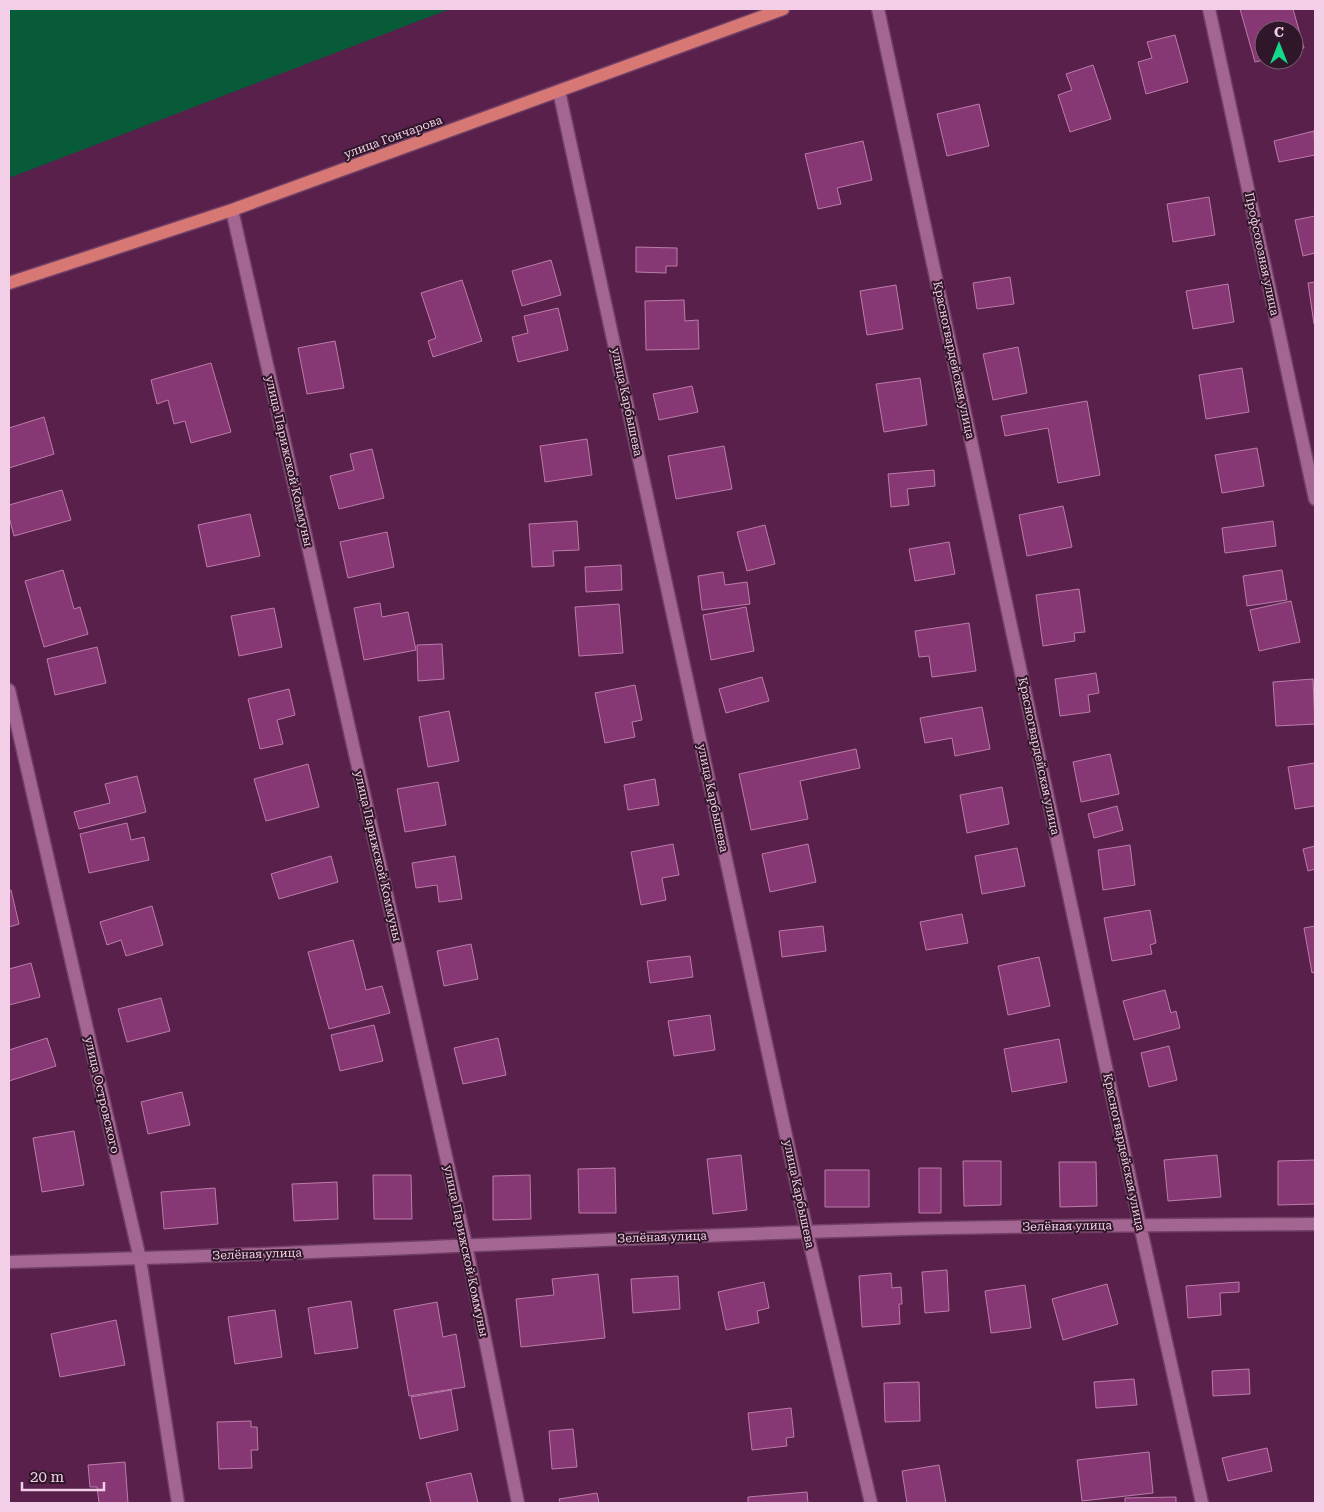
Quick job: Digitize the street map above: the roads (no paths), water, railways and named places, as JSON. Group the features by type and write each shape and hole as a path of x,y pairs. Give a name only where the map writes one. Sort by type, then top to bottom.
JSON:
{"main road":[{"name":"улица Гончарова","path":"9,283 232,210 783,9"}],"street":[{"name":"Красногвардейская улица","path":"878,9 1140,1225 1202,1503"},
{"name":"Профсоюзная улица","path":"1209,9 1315,499"},
{"name":"улица Карбышева","path":"559,91 807,1232 871,1503"},
{"name":"улица Парижской Коммуны","path":"232,210 466,1245 518,1503"},
{"name":"улица Островского","path":"9,690 140,1259 178,1503"},
{"name":"Зелёная улица","path":"9,1262 140,1259 807,1232 1140,1225 1315,1224"}]}
